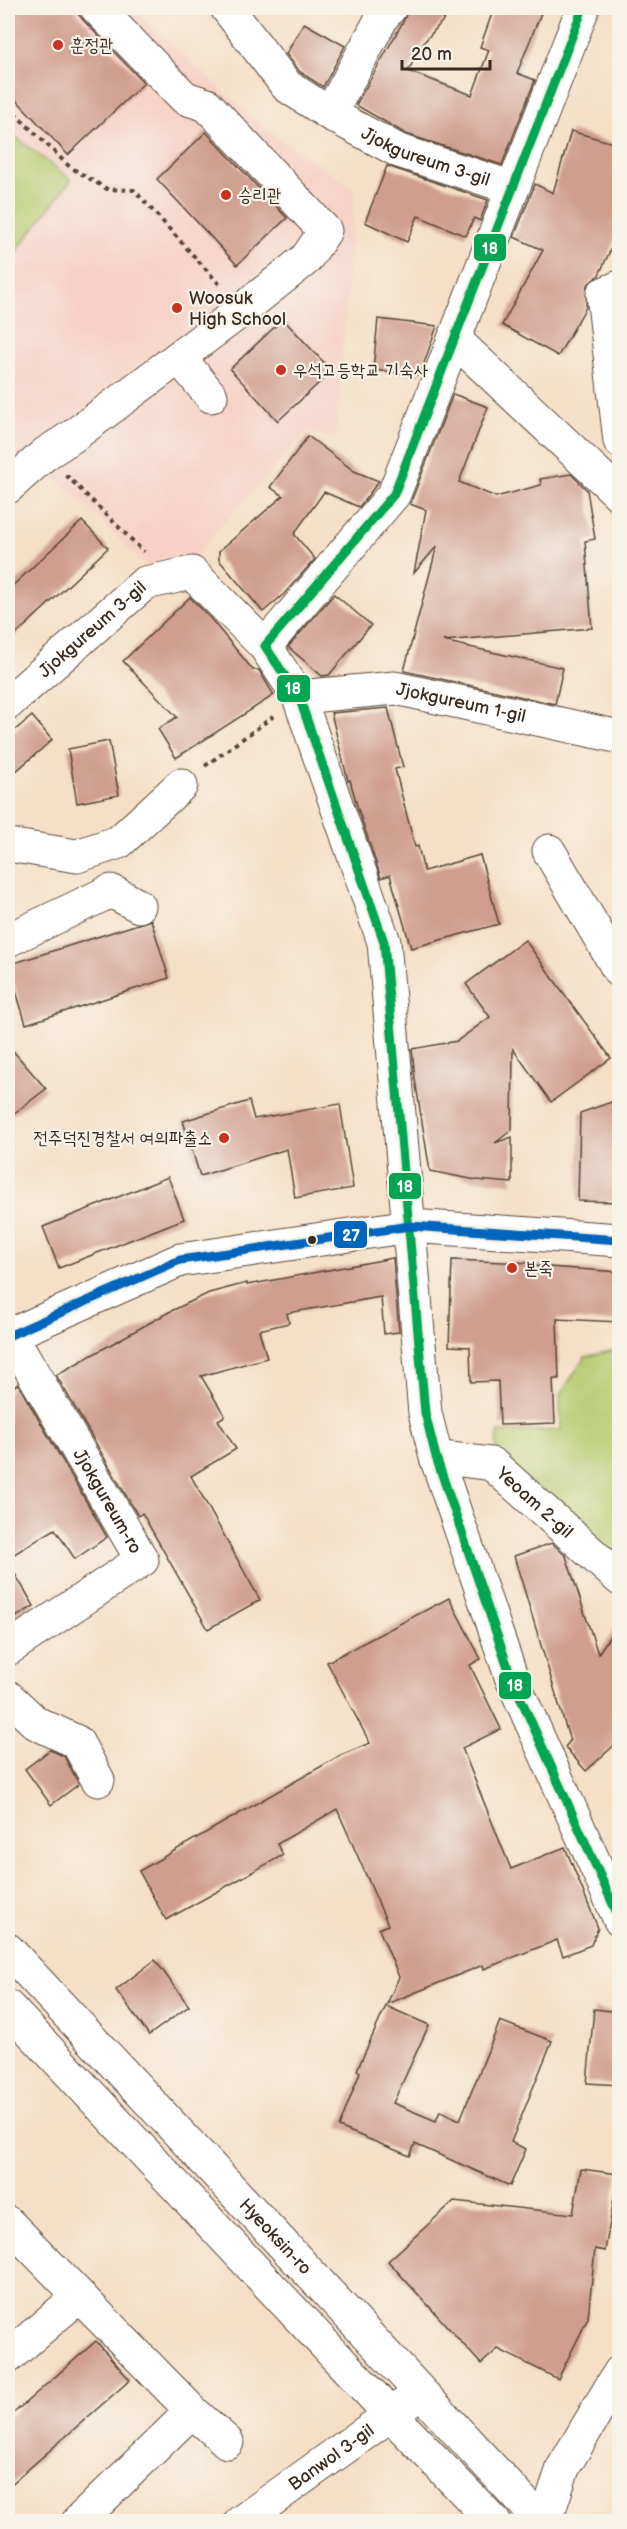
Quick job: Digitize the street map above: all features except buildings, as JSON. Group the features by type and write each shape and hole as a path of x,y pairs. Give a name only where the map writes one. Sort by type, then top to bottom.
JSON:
{"street":[{"path":"8,487 45,454 242,310 306,259 326,231 207,105 185,98 97,8"},
{"name":"Jjokgureum 3-gil","path":"227,8 287,86 330,114 399,151 513,188 583,8"},
{"path":"330,114 383,15 390,8"},
{"path":"513,188 394,494 265,646 299,698 384,942 425,1413 436,1457 512,1679 620,1920"},
{"path":"620,287 603,294 620,441"},
{"path":"454,339 620,495"},
{"path":"179,357 211,396"},
{"name":"Jjokgureum 3-gil","path":"8,703 145,583 192,573 265,646"},
{"name":"Jjokgureum 1-gil","path":"299,698 395,688 620,737"},
{"path":"8,845 76,856 119,843 181,785"},
{"path":"549,851 620,972"},
{"path":"8,940 111,891 139,906"},
{"name":"Jjokgureum-ro","path":"8,1649 142,1560 9,1333 180,1260 410,1226 620,1240"},
{"name":"Yeoam 2-gil","path":"436,1457 492,1464 620,1579"},
{"path":"8,1697 36,1723 77,1742 98,1780"},
{"name":"Hyeoksin-ro","path":"8,1950 544,2522"},
{"path":"8,2007 494,2522"},
{"path":"8,2223 226,2442"},
{"path":"12,2344 79,2296"},
{"path":"544,2522 563,2468 620,2372"},
{"name":"Banwol 3-gil","path":"241,2522 422,2393"},
{"path":"78,2522 192,2410"}],"path":[{"path":"8,107 70,166 107,189 134,189 242,310"},
{"path":"45,454 170,578"},
{"path":"181,785 299,698"}],"shaded area":[{"name":"Woosuk High School","path":"8,8 131,8 270,133 355,190 337,426 333,439 308,430 192,559 148,567 47,469 8,509"}],"green space":[{"path":"8,131 71,180 8,262"},
{"path":"619,1349 619,1571 496,1460 496,1442 499,1432 561,1430 560,1395 585,1357"}],"transit line":[{"name":"18","path":"583,8 394,494 265,646 299,697 384,942 425,1413 436,1457 512,1679 620,1920"},
{"name":"27","path":"8,1336 180,1260 410,1226 620,1240"}],"place":[{"name":"훈정관","path":"58,45"},
{"name":"승리관","path":"226,195"},
{"name":"Woosuk High School","path":"177,308"},
{"name":"우석고등학교 기숙사","path":"281,370"},
{"name":"전주덕진경찰서 여의파출소","path":"224,1138"},
{"name":"본죽","path":"512,1268"}]}
